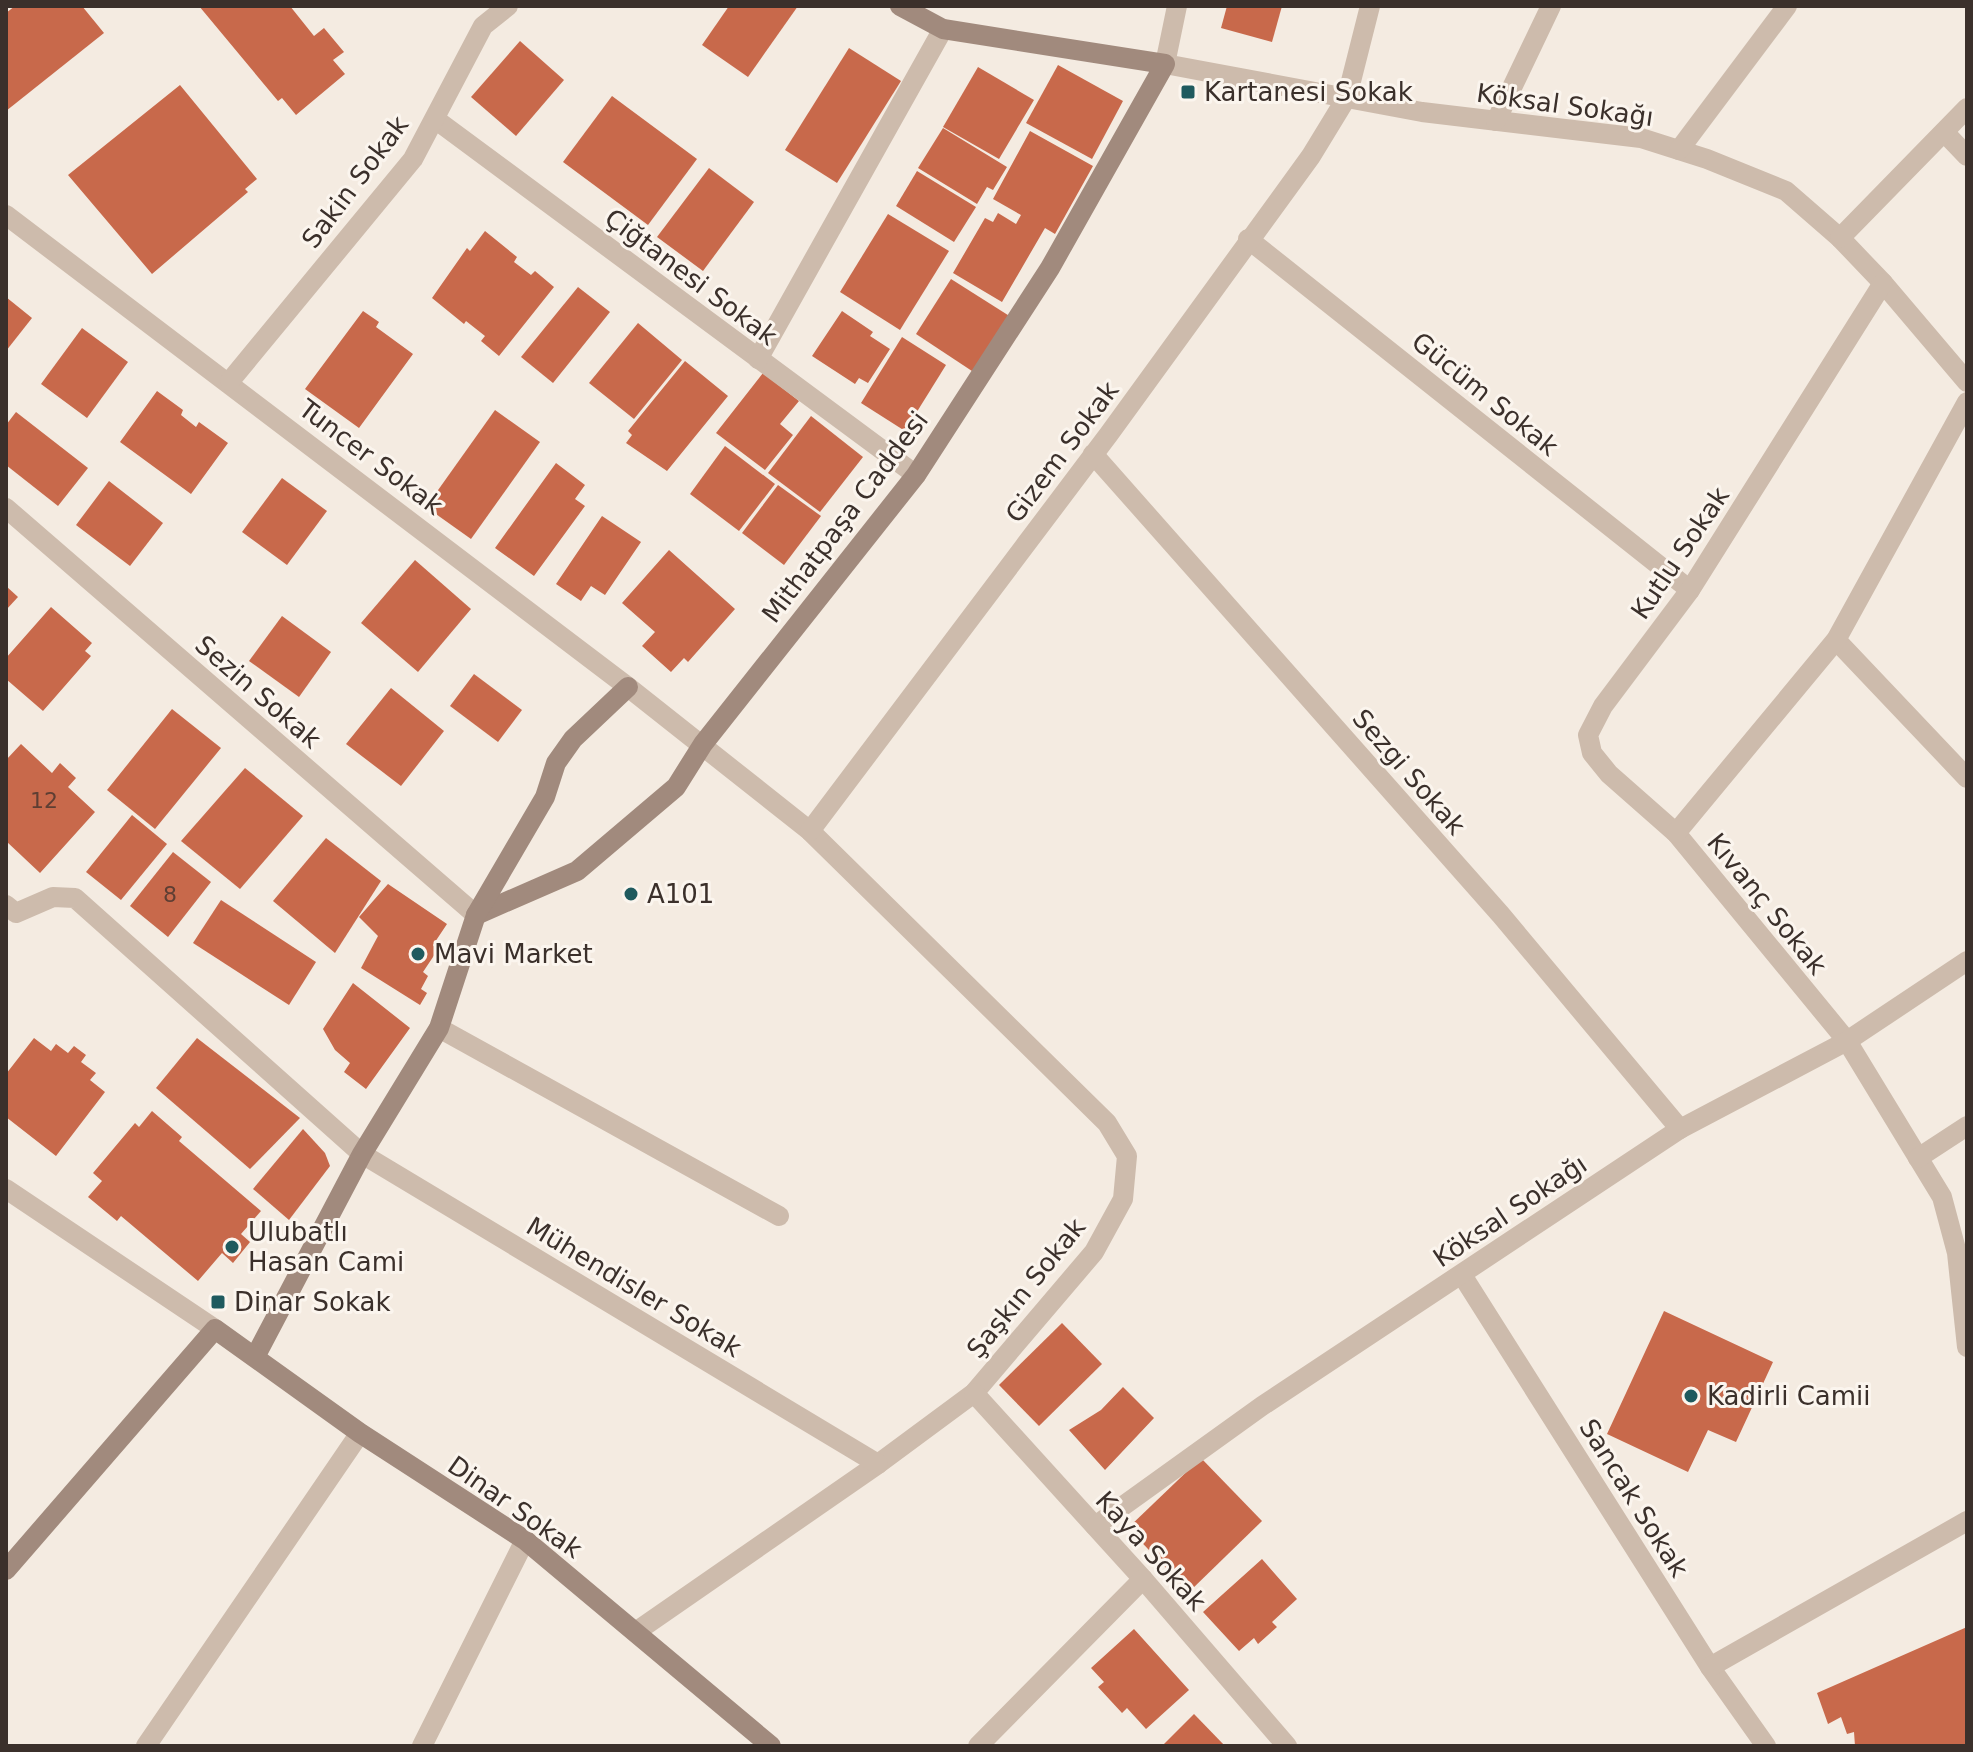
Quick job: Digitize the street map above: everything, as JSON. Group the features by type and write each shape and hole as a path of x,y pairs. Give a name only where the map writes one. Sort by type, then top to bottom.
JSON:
{"street":[{"name":"Sakin Sokak","path":"230,381 413,159 483,26 508,6"},
{"path":"900,6 943,29 1165,64 1177,6"},
{"name":"Gizem Sokak","path":"810,831 1093,454 1311,156 1347,97 1370,6"},
{"path":"1496,121 1551,6"},
{"path":"1679,150 1787,6"},
{"path":"758,359 943,29"},
{"name":"Köksal Sokağı","path":"1165,64 1496,121 1641,138 1786,191 1840,238 1883,283 1967,382"},
{"name":"Mithatpaşa Caddesi","path":"476,915 577,871 676,787 703,744 916,475 1050,268 1165,64"},
{"path":"1840,238 1967,108"},
{"name":"Çiğtanesi Sokak","path":"435,119 916,475"},
{"path":"1945,133 1967,156"},
{"name":"Tuncer Sokak","path":"6,215 230,381 703,744"},
{"name":"Gücüm Sokak","path":"1248,239 1690,590"},
{"name":"Kutlu Sokak","path":"1676,833 1609,774 1592,753 1588,735 1603,706 1690,590 1883,283"},
{"name":"Kıvanç Sokak","path":"1967,402 1836,640 1676,833 1847,1041 1942,1197 1957,1253 1967,1347"},
{"name":"Sezgi Sokak","path":"1093,454 1501,915 1680,1129"},
{"name":"Sezin Sokak","path":"6,508 476,915"},
{"path":"1836,640 1967,778"},
{"path":"255,1357 362,1154 439,1028 476,915 545,797 556,763 573,739 628,687"},
{"name":"Şaşkın Sokak","path":"637,1631 878,1464 974,1393 1094,1252 1123,1199 1127,1156 1107,1123 810,831 703,744"},
{"name":"Mühendisler Sokak","path":"6,905 16,913 53,897 75,898 362,1154 878,1464"},
{"name":"Köksal Sokağı","path":"1095,1526 1262,1406 1680,1129 1847,1041 1967,961"},
{"path":"439,1028 779,1216"},
{"path":"1918,1158 1967,1126"},
{"path":"6,1215 12,1193 215,1329 6,1570"},
{"name":"Sancak Sokak","path":"1462,1275 1710,1667 1766,1746"},
{"name":"Dinar Sokak","path":"215,1329 360,1433 525,1540 771,1746"},
{"name":"Kaya Sokak","path":"974,1393 1143,1579 1287,1746"},
{"path":"146,1746 360,1433"},
{"path":"1710,1667 1967,1521"},
{"path":"422,1746 525,1540"},
{"path":"978,1746 1143,1579"}],"building":[{"path":"15,6 82,6 104,33 6,111 6,13"},
{"path":"199,6 290,6 314,36 324,28 344,52 333,60 345,74 296,115 282,98 278,101"},
{"path":"729,6 798,6 748,77 702,45"},
{"path":"1227,6 1282,6 1272,42 1221,28"},
{"path":"520,41 564,80 516,136 471,97"},
{"path":"849,48 901,81 837,183 785,150"},
{"path":"1058,65 1123,101 1092,159 1026,123"},
{"path":"978,67 1034,100 999,159 943,127"},
{"path":"180,85 257,179 245,189 248,192 152,274 68,175"},
{"path":"612,96 697,159 648,225 563,162"},
{"path":"943,128 1007,167 993,190 987,187 977,204 918,168"},
{"path":"1030,131 1093,166 1055,234 1045,228 1002,302 953,273 985,218 993,222 998,213 1016,224 1021,215 993,199"},
{"path":"709,168 754,202 703,271 657,237"},
{"path":"917,171 976,207 954,242 896,206"},
{"path":"888,214 949,251 900,330 840,292"},
{"path":"485,231 517,257 514,262 531,275 535,271 554,287 499,356 481,341 485,336 466,321 464,324 432,298 467,248 470,251"},
{"path":"951,279 1011,317 975,373 916,334"},
{"path":"578,287 610,312 553,383 521,357"},
{"path":"6,297 32,318 6,351"},
{"path":"363,311 379,322 376,327 413,354 359,428 305,389"},
{"path":"842,311 873,332 870,336 890,349 868,383 859,378 855,384 812,356"},
{"path":"638,323 682,360 634,419 589,383"},
{"path":"82,328 128,362 87,418 41,384"},
{"path":"902,337 946,365 905,431 861,403"},
{"path":"685,361 728,396 667,471 626,443 632,435 628,431"},
{"path":"763,373 799,401 780,424 793,435 765,470 716,433"},
{"path":"157,391 183,410 181,415 196,427 199,422 228,443 191,494 120,442"},
{"path":"495,410 540,442 471,539 426,507"},
{"path":"16,412 88,468 58,506 6,465 6,425"},
{"path":"811,416 863,457 820,512 768,473"},
{"path":"725,446 775,484 739,531 690,494"},
{"path":"556,463 585,485 575,499 585,506 534,576 495,548"},
{"path":"282,478 327,511 287,565 242,532"},
{"path":"109,481 163,523 130,566 76,525"},
{"path":"778,485 821,516 784,565 742,533"},
{"path":"602,516 641,542 605,595 591,586 581,601 556,584"},
{"path":"669,550 735,609 688,662 684,658 671,672 642,646 655,632 622,603"},
{"path":"415,560 471,609 418,672 361,623"},
{"path":"6,586 18,597 6,610"},
{"path":"51,607 92,643 85,651 91,656 43,711 6,679 6,658"},
{"path":"282,616 331,652 299,697 249,661"},
{"path":"474,674 522,710 498,742 450,706"},
{"path":"391,688 444,731 401,786 346,744"},
{"path":"172,709 221,748 155,829 107,790"},
{"path":"21,744 52,773 60,763 76,778 68,787 95,812 40,873 6,841 6,760"},
{"path":"245,768 303,816 240,889 181,841"},
{"path":"132,815 167,844 121,900 86,872"},
{"path":"326,838 381,881 335,953 273,901"},
{"path":"173,852 211,882 168,937 130,906"},
{"path":"388,884 447,924 433,945 437,951 423,972 428,976 421,989 427,993 420,1005 361,968 378,936 359,917"},
{"path":"221,900 316,962 289,1005 193,943"},
{"path":"353,983 410,1028 366,1089 344,1072 350,1063 335,1050 323,1029"},
{"path":"34,1038 51,1051 56,1044 68,1053 74,1046 86,1055 81,1062 96,1073 90,1080 105,1092 56,1156 6,1117 6,1074"},
{"path":"197,1038 300,1118 250,1169 156,1088"},
{"path":"152,1111 182,1137 179,1141 261,1211 241,1234 250,1242 233,1263 222,1253 198,1281 121,1216 117,1221 88,1197 102,1181 93,1173 135,1123 139,1127"},
{"path":"303,1129 325,1153 330,1166 289,1220 253,1189"},
{"name":"Kadirli Camii","path":"1664,1311 1773,1362 1736,1442 1708,1430 1688,1472 1607,1434"},
{"path":"1062,1323 1102,1364 1039,1426 999,1385"},
{"path":"1123,1387 1154,1418 1105,1470 1069,1430 1101,1410"},
{"path":"1201,1458 1262,1521 1189,1592 1128,1528"},
{"path":"1262,1559 1297,1599 1272,1622 1277,1627 1258,1644 1254,1638 1239,1651 1203,1612"},
{"path":"1967,1627 1967,1746 1855,1746 1854,1732 1847,1734 1841,1717 1828,1724 1817,1693"},
{"path":"1134,1629 1189,1690 1146,1729 1127,1708 1122,1713 1098,1687 1104,1682 1091,1668"},
{"path":"1194,1714 1225,1746 1162,1746"}],"place":[{"name":"Kartanesi̇ Sokak","path":"1188,92"},
{"name":"A101","path":"631,894"},
{"name":"Mavi Market","path":"418,954"},
{"name":"Ulubatlı Hasan Cami","path":"232,1247"},
{"name":"Di̇nar Sokak","path":"218,1302"},
{"name":"Kadirli Camii","path":"1691,1396"}]}
